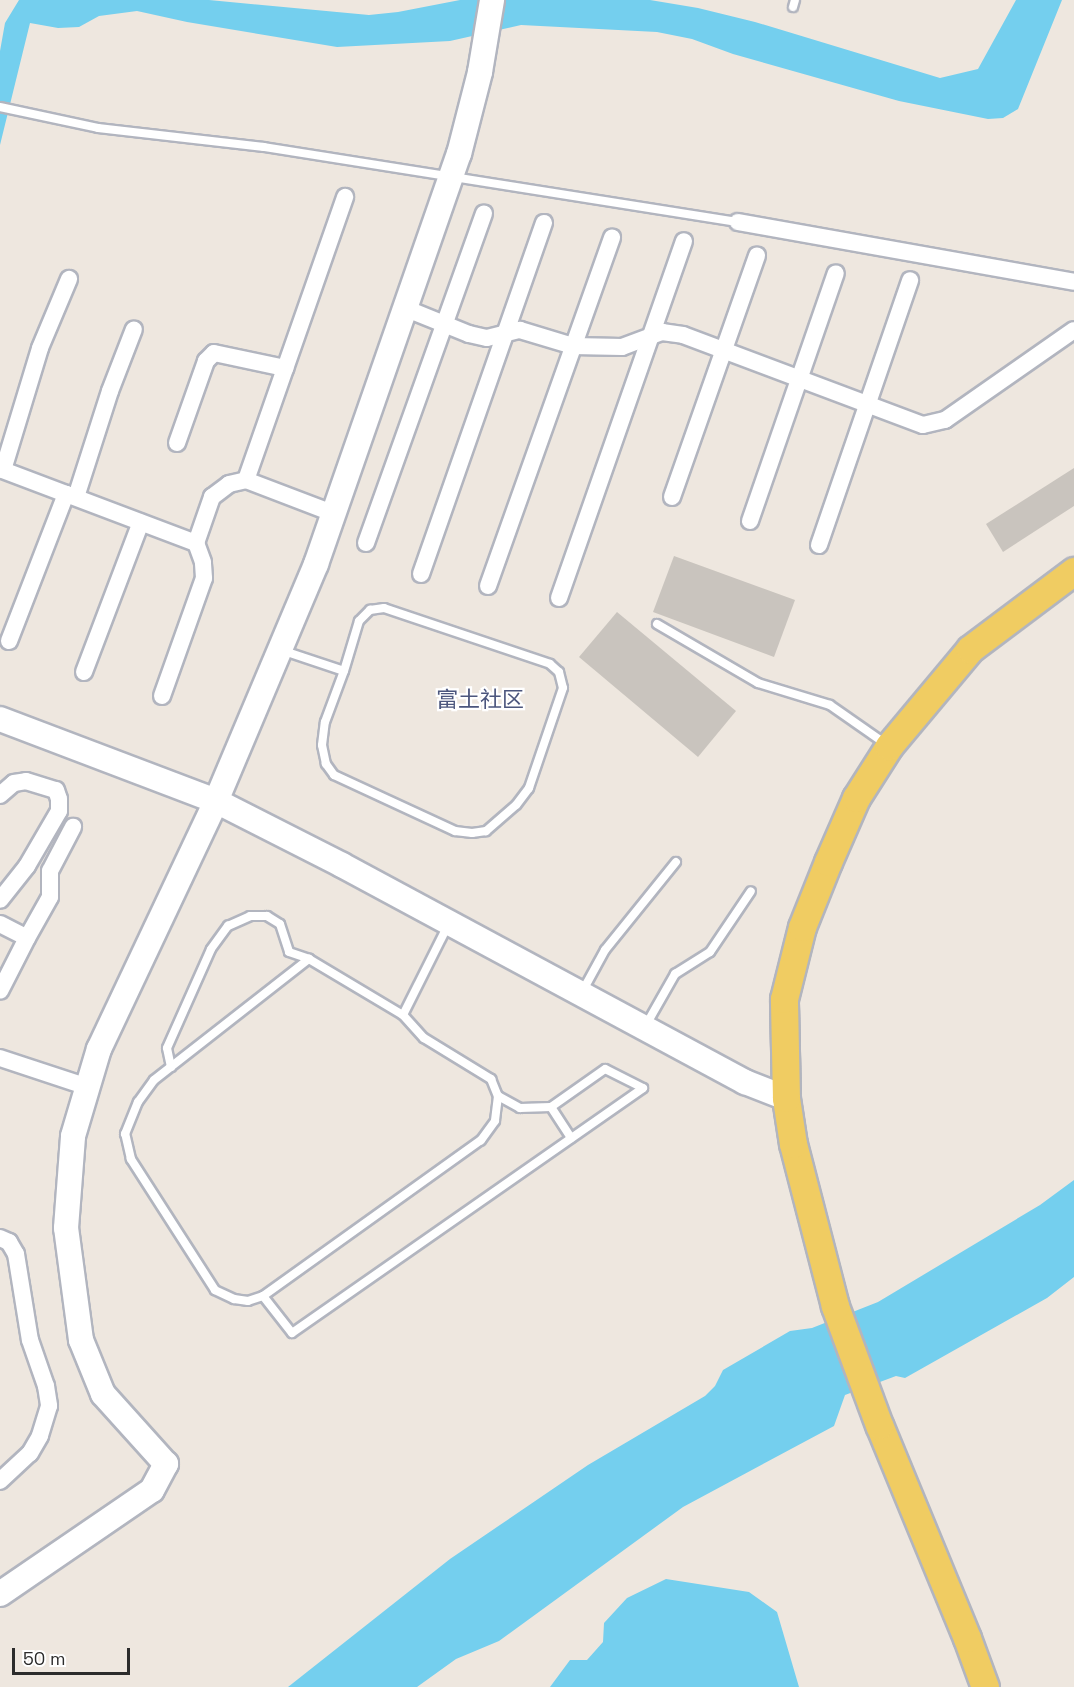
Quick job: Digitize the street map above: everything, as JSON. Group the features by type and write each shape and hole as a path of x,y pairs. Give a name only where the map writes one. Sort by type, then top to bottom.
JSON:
{"main road":[{"path":"0,1594 152,1490 166,1464 103,1394 81,1340 66,1228 73,1136 99,1049 216,801 335,514 452,177 480,72 492,0"},
{"path":"985,1687 879,1425 835,1306 807,1201 786,1098 784,999 802,927 856,798 889,746 970,649 1074,571"},
{"path":"0,719 216,801 745,1082 786,1098"}],"street":[{"path":"246,480 345,197"},
{"path":"366,543 484,213"},
{"path":"738,222 1074,282"},
{"path":"421,574 544,223"},
{"path":"488,586 612,237"},
{"path":"559,598 684,241"},
{"path":"672,497 757,255"},
{"path":"750,521 836,273"},
{"path":"69,279 40,348 2,469 196,543"},
{"path":"819,544 910,280"},
{"path":"407,309 487,338 520,330 539,333 573,346 622,347 662,332 683,334 923,425 945,420 1074,330"},
{"path":"9,641 71,496 134,329"},
{"path":"177,443 206,361 214,353 285,368"},
{"path":"162,696 204,578 203,562 196,543 212,497 229,484 246,480 335,514"},
{"path":"84,672 141,522"},
{"path":"0,795 14,783 26,781 56,790 59,799 59,811 27,866 0,900"},
{"path":"0,991 50,897 50,871 73,827"},
{"path":"0,924 27,938"},
{"path":"0,1058 88,1087"},
{"path":"0,1238 9,1242 16,1254 30,1340 46,1386 49,1406 40,1436 30,1453 0,1481"}],"lane":[{"path":"0,107 98,128 264,147 738,222"},
{"path":"384,608 550,664 559,672 563,688 528,788 516,805 486,831 472,833 455,831 334,775 326,764 322,745 325,722 344,671 359,621 370,610 384,608"},
{"path":"657,624 758,683 830,705 889,746"},
{"path":"280,650 344,671"},
{"path":"581,994 605,950 676,862"},
{"path":"644,1027 675,974 710,952 751,891"},
{"path":"171,1067 167,1048 212,949 228,926 250,916 267,916 280,924 289,952 309,959 403,1015 424,1038 491,1079 498,1096 495,1121 481,1140 263,1296 248,1301 234,1299 215,1290 131,1159 125,1134 138,1101 154,1080 171,1067 309,959"},
{"path":"403,1015 449,923"},
{"path":"263,1296 291,1333 642,1088 605,1069 551,1107 520,1108 498,1096"},
{"path":"551,1107 572,1138"}],"water":[{"path":"19,0 209,0 369,15 460,0 650,0 698,8 755,22 940,78 978,69 1016,0 1062,0 1018,109 1003,118 988,119 899,101 733,54 692,39 657,32 521,25 450,41 337,47 187,22 137,11 99,16 79,27 58,28 30,23 0,145 0,51 5,23"},
{"path":"1074,1180 1074,1277 1047,1298 905,1378 896,1376 845,1395 834,1426 683,1507 499,1641 456,1659 417,1687 288,1687 450,1559 588,1465 705,1396 715,1386 723,1370 790,1331 812,1328 878,1302 1040,1205"},
{"path":"666,1579 749,1592 777,1612 799,1687 550,1687 570,1660 587,1660 603,1642 604,1623 627,1598"}],"building":[{"path":"1074,468 1074,506 1003,552 986,524"},
{"path":"674,556 795,600 774,657 653,612"},
{"path":"617,612 736,711 698,757 579,657"}],"district":[{"name":"富土社区","path":"480,700"}]}
